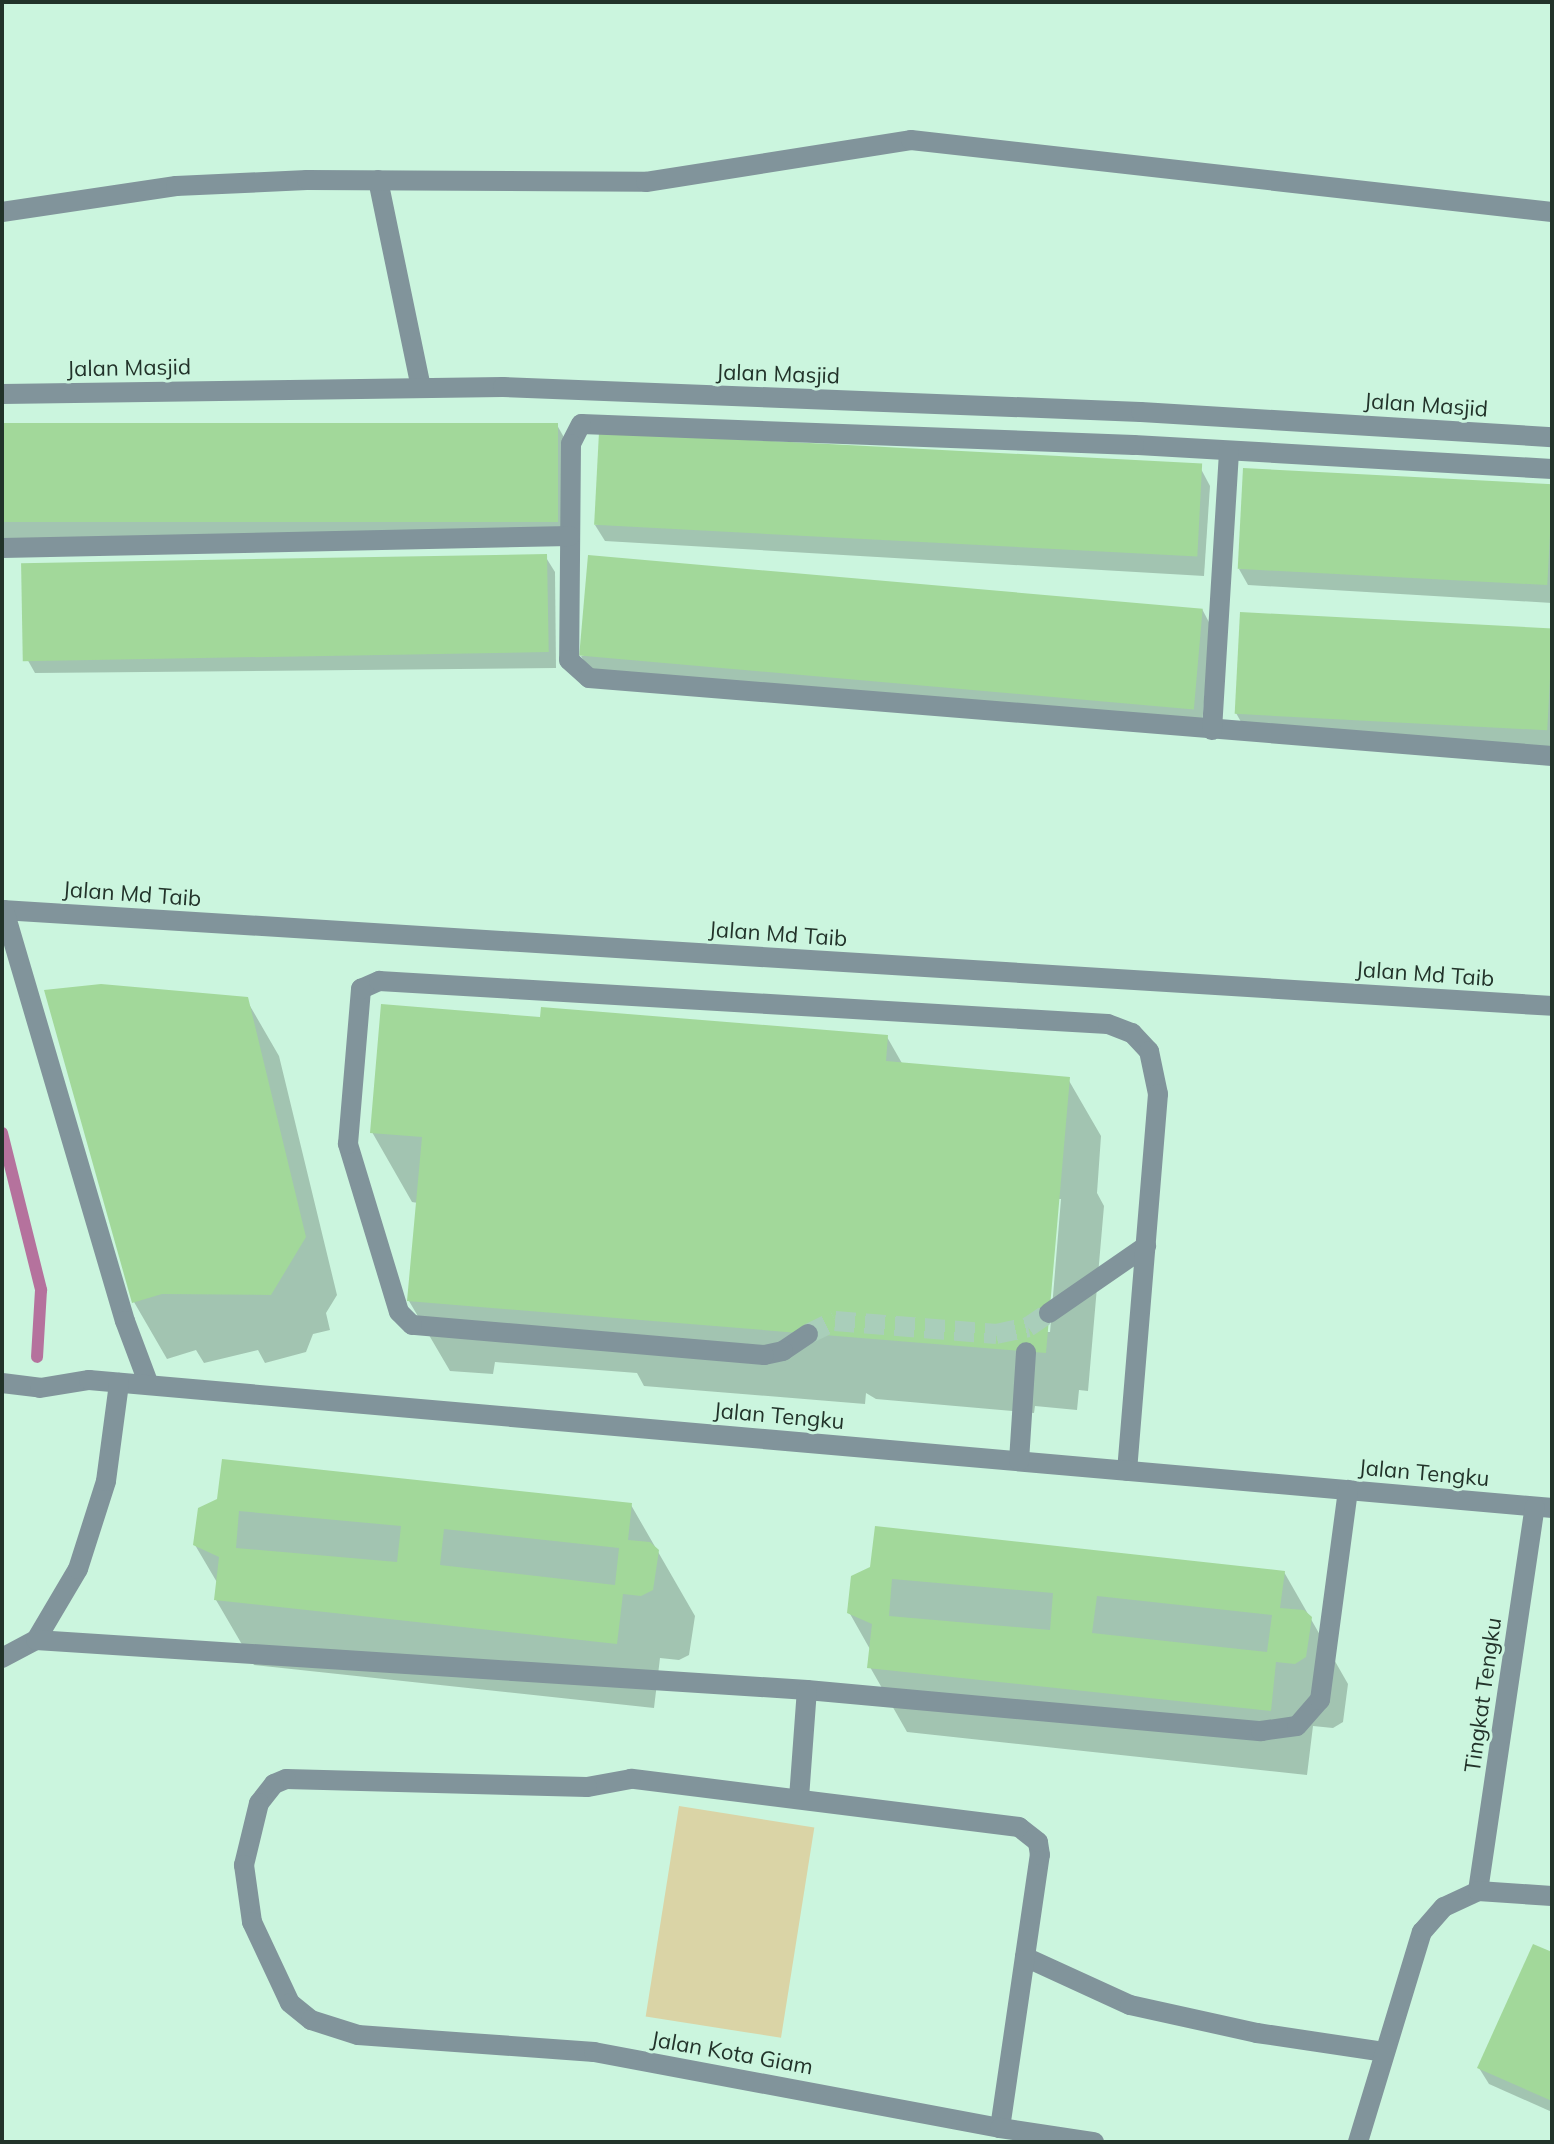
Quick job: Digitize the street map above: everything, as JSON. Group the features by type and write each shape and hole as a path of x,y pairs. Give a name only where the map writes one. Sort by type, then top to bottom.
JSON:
{"street":[{"path":"2,212 176,186 378,180 646,182 911,140 1552,212"},
{"path":"378,180 421,387"},
{"name":"Jalan Masjid","path":"2,394 421,387 1141,412 1552,437"},
{"path":"1552,469 581,424 571,444 569,660 589,678 1552,756"},
{"path":"1212,730 1229,452"},
{"path":"2,548 570,536"},
{"path":"3,910 125,1321 149,1385"},
{"name":"Jalan Md Taib","path":"3,910 1552,1006"},
{"path":"808,1334 783,1351 764,1355 412,1325 399,1312 348,1144 361,989 379,981 1108,1024 1132,1033 1149,1051 1157,1074 1127,1471"},
{"path":"1049,1313 1146,1246"},
{"path":"1019,1461 1026,1352"},
{"name":"Jalan Tengku","path":"2,1383 40,1388 89,1380 1543,1507"},
{"path":"2,1658 36,1640 78,1569 106,1481 119,1383"},
{"path":"36,1640 807,1690 1261,1731 1297,1726 1320,1700 1348,1490"},
{"name":"Tingkat Tengku","path":"1478,1891 1543,1507"},
{"path":"799,1798 807,1690"},
{"name":"Jalan Kota Giam","path":"1025,1957 1040,1855 1030,1832 799,1798 631,1779 587,1787 298,1778 274,1784 259,1803 244,1865 252,1922 290,2003 311,2020 358,2035 594,2052 1000,2128 1094,2142"},
{"path":"1358,2142 1422,1932 1444,1907 1478,1891 1552,1896"},
{"path":"1000,2128 1025,1957 1130,2005 1257,2033 1384,2052"}],"shaded area":[{"path":"679,1806 814,1827 781,2038 646,2016"}],"building":[{"path":"2,423 558,423 558,522 2,522"},
{"path":"599,432 1202,464 1197,556 594,525"},
{"path":"1243,468 1552,484 1547,585 1238,569"},
{"path":"547,554 549,652 23,661 21,563"},
{"path":"588,555 1203,609 1194,709 579,656"},
{"path":"1240,612 1552,628 1547,730 1235,714"},
{"path":"101,984 248,997 306,1237 271,1295 162,1294 132,1303 44,990"},
{"path":"381,1004 540,1017 541,1007 888,1035 886,1061 1070,1077 1046,1353 407,1301 422,1137 370,1133"},
{"path":"222,1459 632,1503 628,1540 650,1542 659,1550 653,1590 641,1596 623,1594 617,1644 214,1600 219,1557 193,1545 198,1508 217,1499","holes":["239,1511 401,1526 397,1562 236,1548","444,1529 619,1548 615,1585 440,1565"]},
{"path":"875,1526 1285,1571 1280,1608 1304,1610 1312,1617 1306,1657 1295,1664 1276,1662 1271,1711 867,1668 872,1624 847,1613 851,1576 870,1567","holes":["892,1579 1053,1593 1050,1630 889,1616","1097,1596 1272,1615 1267,1652 1092,1633"]},
{"path":"1533,1944 1552,1952 1552,2101 1477,2068"}],"waterway":[{"path":"2,1133 41,1290 37,1357"}],"tunnel":[{"path":"808,1334 835,1321 996,1334 1028,1327 1049,1313"}]}
